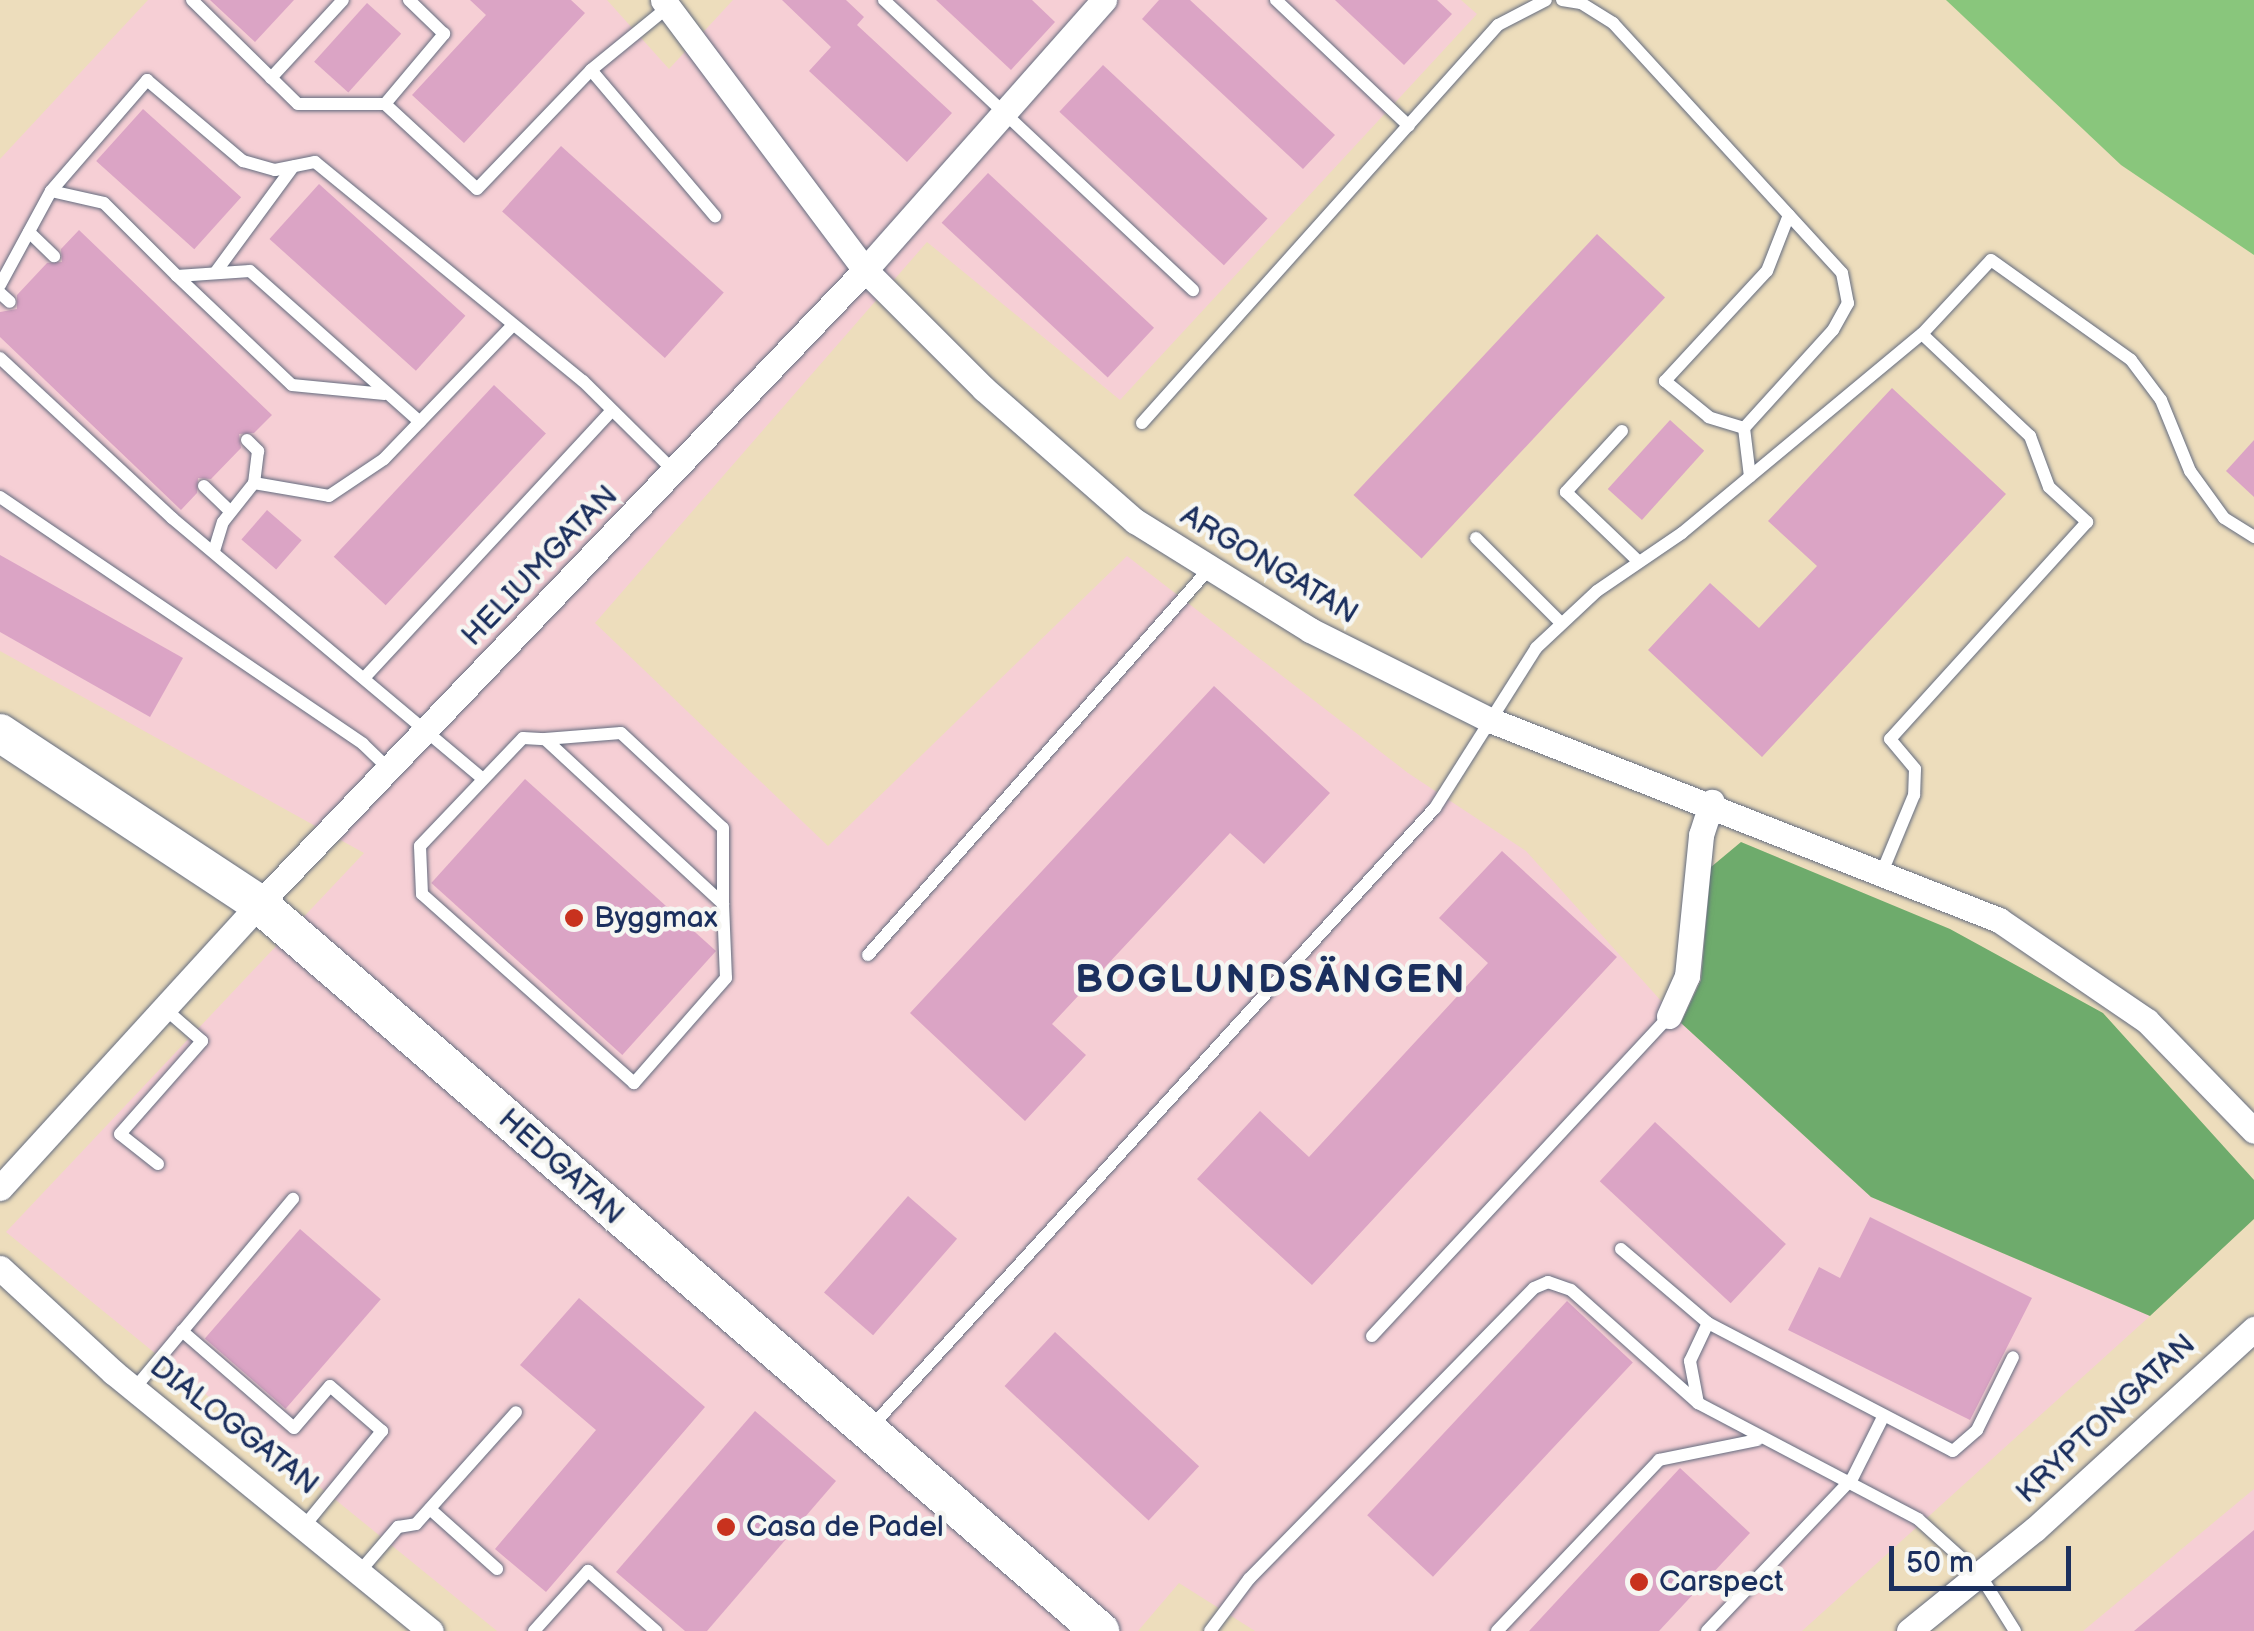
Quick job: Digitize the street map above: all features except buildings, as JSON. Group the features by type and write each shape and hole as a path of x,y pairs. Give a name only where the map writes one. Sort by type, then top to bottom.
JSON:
{"street":[{"path":"865,270 1104,0"},
{"name":"ARGONGATAN","path":"669,2 865,270 1058,458 1135,521 1368,662 1490,720 1712,802 1999,920 2100,984 2219,1090 2254,1130"},
{"name":"HELIUMGATAN","path":"259,904 865,270"},
{"name":"HEDGATAN","path":"0,733 259,904 866,1433 1100,1631"},
{"path":"1669,1016 1686,976 1700,835 1712,802"},
{"path":"0,1188 259,904"},
{"name":"DIALOGGATAN","path":"0,1268 134,1388 306,1524 432,1631"},
{"name":"KRYPTONGATAN","path":"1909,1631 1980,1576 2254,1329"}],"lane":[{"path":"192,0 298,104 385,104 477,189 591,70 669,2"},
{"path":"271,78 343,0"},
{"path":"385,104 444,34 409,0"},
{"path":"884,0 1194,290"},
{"path":"1276,0 1408,126"},
{"path":"1142,424 1498,25 1546,0"},
{"path":"1562,0 1582,3 1613,24 1842,273 1848,302 1834,330 1744,428 1750,477"},
{"path":"591,70 715,216"},
{"path":"0,284 50,191 148,80 242,161 275,170 316,162 612,410 675,472"},
{"path":"216,273 293,167"},
{"path":"50,191 104,203 292,385 388,395"},
{"path":"1744,428 1709,417 1665,381 1767,270 1780,252 1789,215"},
{"path":"29,232 54,256"},
{"path":"866,1433 1434,808 1536,648 1561,623 1750,477 1922,334 1991,260 2131,360 2161,400 2190,471 2224,518 2254,537"},
{"path":"177,276 250,271 420,422"},
{"path":"254,482 329,496 384,459 513,325"},
{"path":"1883,870 1915,782 1910,759 1890,739 2087,522 2050,487 2030,436 1922,334"},
{"path":"0,358 214,552 430,728 483,779"},
{"path":"366,676 612,410"},
{"path":"1622,431 1566,492 1639,562"},
{"path":"214,552 231,512 254,482 258,451 248,440"},
{"path":"204,486 231,512"},
{"path":"0,497 389,769"},
{"path":"1476,538 1561,623"},
{"path":"868,955 1209,569"},
{"path":"622,733 724,828 726,978 634,1083 422,894 420,846 483,779 523,738 622,733"},
{"path":"545,739 723,904"},
{"path":"158,1164 120,1134 202,1042 164,1008"},
{"path":"1372,1336 1669,1016"},
{"path":"134,1388 293,1199"},
{"path":"1621,1249 1708,1323 1953,1451 1977,1430 2013,1357"},
{"path":"1210,1631 1249,1579 1534,1288 1548,1282 1572,1290 1698,1404 1757,1440 1852,1479 1918,1519 1980,1576 2015,1631"},
{"path":"1698,1404 1690,1360 1708,1323"},
{"path":"182,1331 294,1428 330,1386 382,1430 306,1524"},
{"path":"361,1570 398,1526 416,1524 516,1412"},
{"path":"1707,1631 1852,1479 1883,1416"},
{"path":"1496,1631 1659,1460 1757,1440"},
{"path":"430,1509 497,1570"},
{"path":"534,1631 588,1572 656,1631"}],"shaded area":[{"path":"148,0 607,0 669,69 733,0 1461,0 1477,14 1120,400 927,242 595,623 828,846 1127,556 1408,773 1526,851 1681,1023 1871,1197 2150,1316 1802,1631 1255,1631 1179,1583 1138,1631 497,1631 6,1232 364,853 0,651 0,159"},
{"path":"2254,1489 2254,1631 2083,1631"}],"green space":[{"path":"1946,0 2254,0 2254,255 2121,165"},
{"path":"1741,842 1950,929 2103,1013 2254,1180 2254,1219 2150,1316 1871,1197 1681,1023 1701,980 1711,867"}],"place":[{"name":"Byggmax","path":"574,918"},
{"name":"Casa de Padel","path":"726,1527"},
{"name":"Carspect","path":"1639,1582"}],"district":[{"name":"BOGLUNDSÄNGEN","path":"1271,980"}]}
